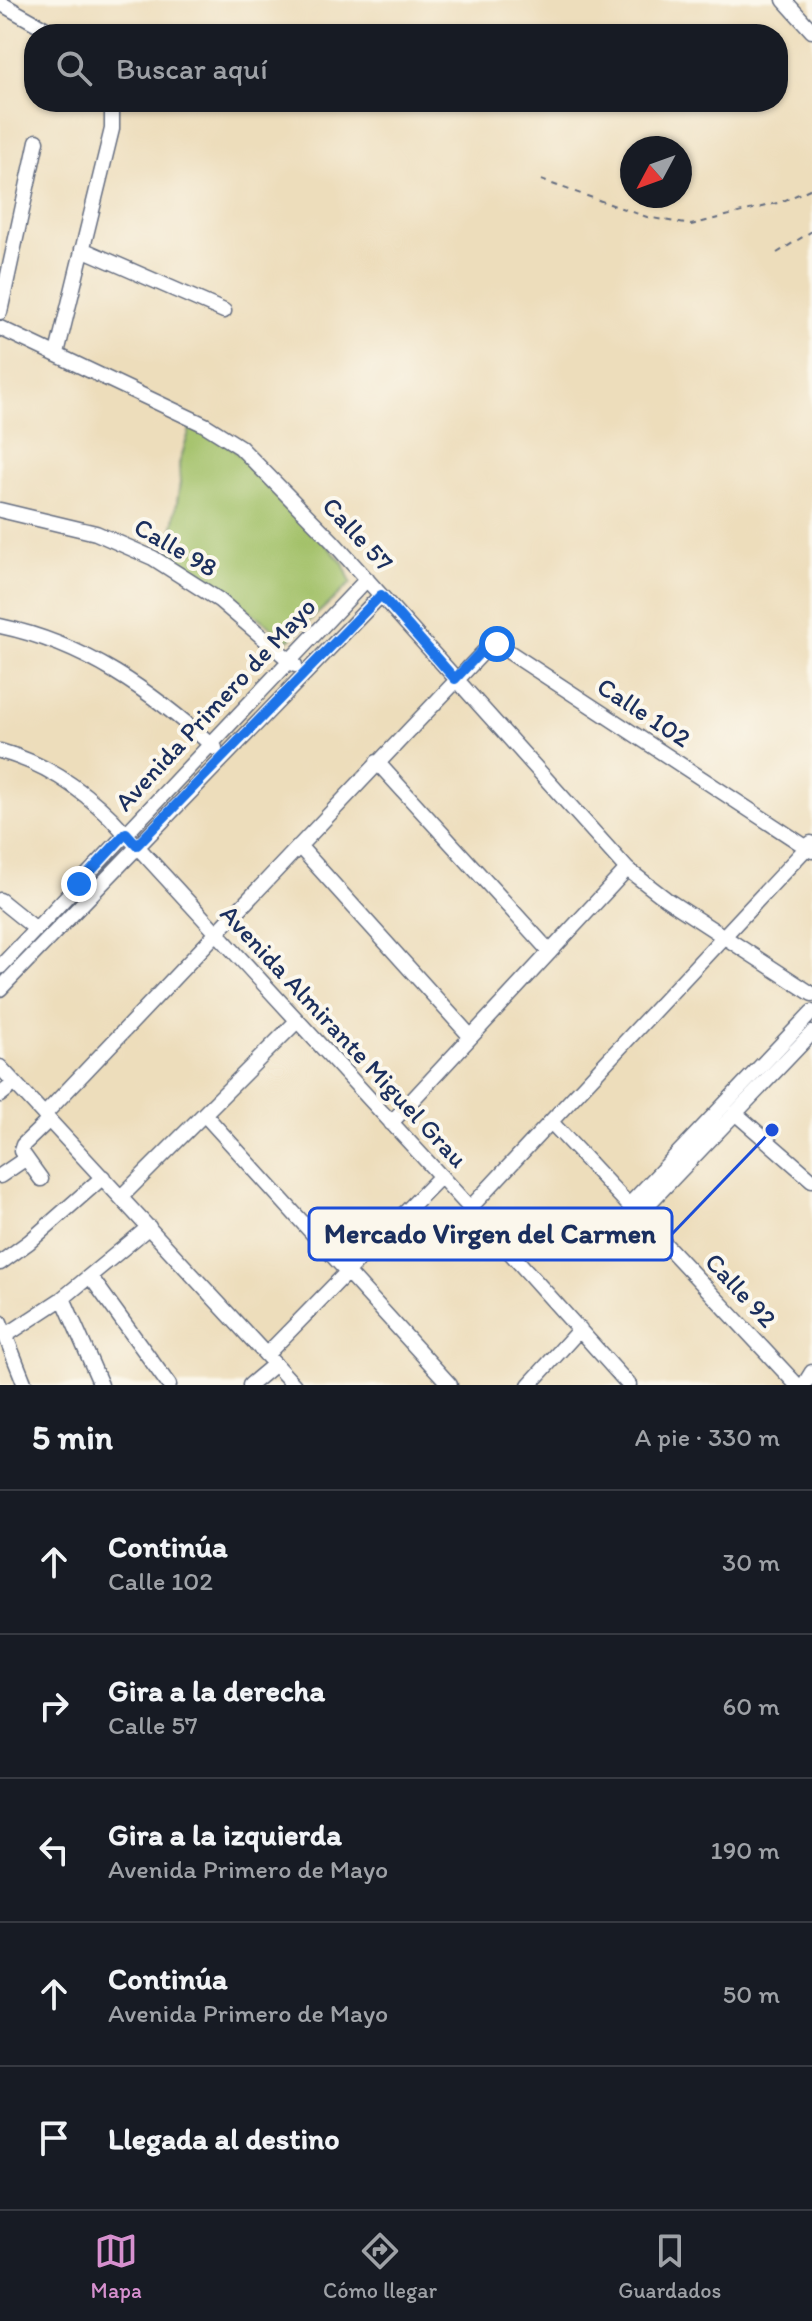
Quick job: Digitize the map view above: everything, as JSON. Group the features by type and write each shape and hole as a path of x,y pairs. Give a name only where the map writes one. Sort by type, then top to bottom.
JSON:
{"street":[{"path":"784,0 812,31"},
{"path":"0,3 37,24"},
{"path":"57,353 112,129 112,112"},
{"path":"0,312 37,141"},
{"path":"82,249 224,311"},
{"name":"Calle 57","path":"0,328 205,425 232,441 279,485 367,579 627,869 656,893 812,994"},
{"name":"Calle 98","path":"0,510 96,533 153,558 219,600 290,659 303,674"},
{"name":"Avenida Primero de Mayo","path":"0,967 367,579"},
{"name":"Avenida Primero de Mayo","path":"0,989 381,595"},
{"path":"0,626 65,645 104,664 163,703 224,757"},
{"name":"Calle 102","path":"455,679 487,645 497,644 810,847"},
{"path":"41,1179 21,1151 46,1117 455,679"},
{"name":"Avenida Almirante Miguel Grau","path":"0,751 33,762 64,778 126,833 629,1385"},
{"path":"377,762 550,952"},
{"path":"299,846 471,1037"},
{"path":"470,1208 810,847"},
{"path":"391,1123 627,869"},
{"path":"0,900 36,929"},
{"path":"633,1210 812,1012"},
{"path":"122,1196 297,1021"},
{"path":"633,1210 735,1113 812,1033"},
{"path":"0,1067 294,1385"},
{"path":"0,1095 15,1083"},
{"path":"735,1113 812,1180"},
{"path":"204,1114 450,1385"},
{"name":"Calle 92","path":"551,1122 797,1385"},
{"path":"0,1176 25,1159"},
{"path":"250,1385 348,1272 441,1176"},
{"path":"0,1263 29,1242 103,1177"},
{"path":"25,1385 3,1329 63,1298 149,1227"},
{"path":"90,1276 169,1385"},
{"path":"63,1298 101,1385"},
{"path":"529,1385 580,1329"},
{"path":"804,1385 812,1372"}],"path":[{"path":"541,180 647,217 691,225 781,202 812,188"},
{"path":"777,253 812,231"}],"green space":[{"path":"191,426 208,432 249,463 343,563 351,583 289,640 169,552 180,483 179,464"}],"place":[{"name":"Mercado Virgen del Carmen","path":"772,1130"}],"route":[{"path":"79,884 126,833 137,845 381,595 455,679 487,645 497,644"}]}
